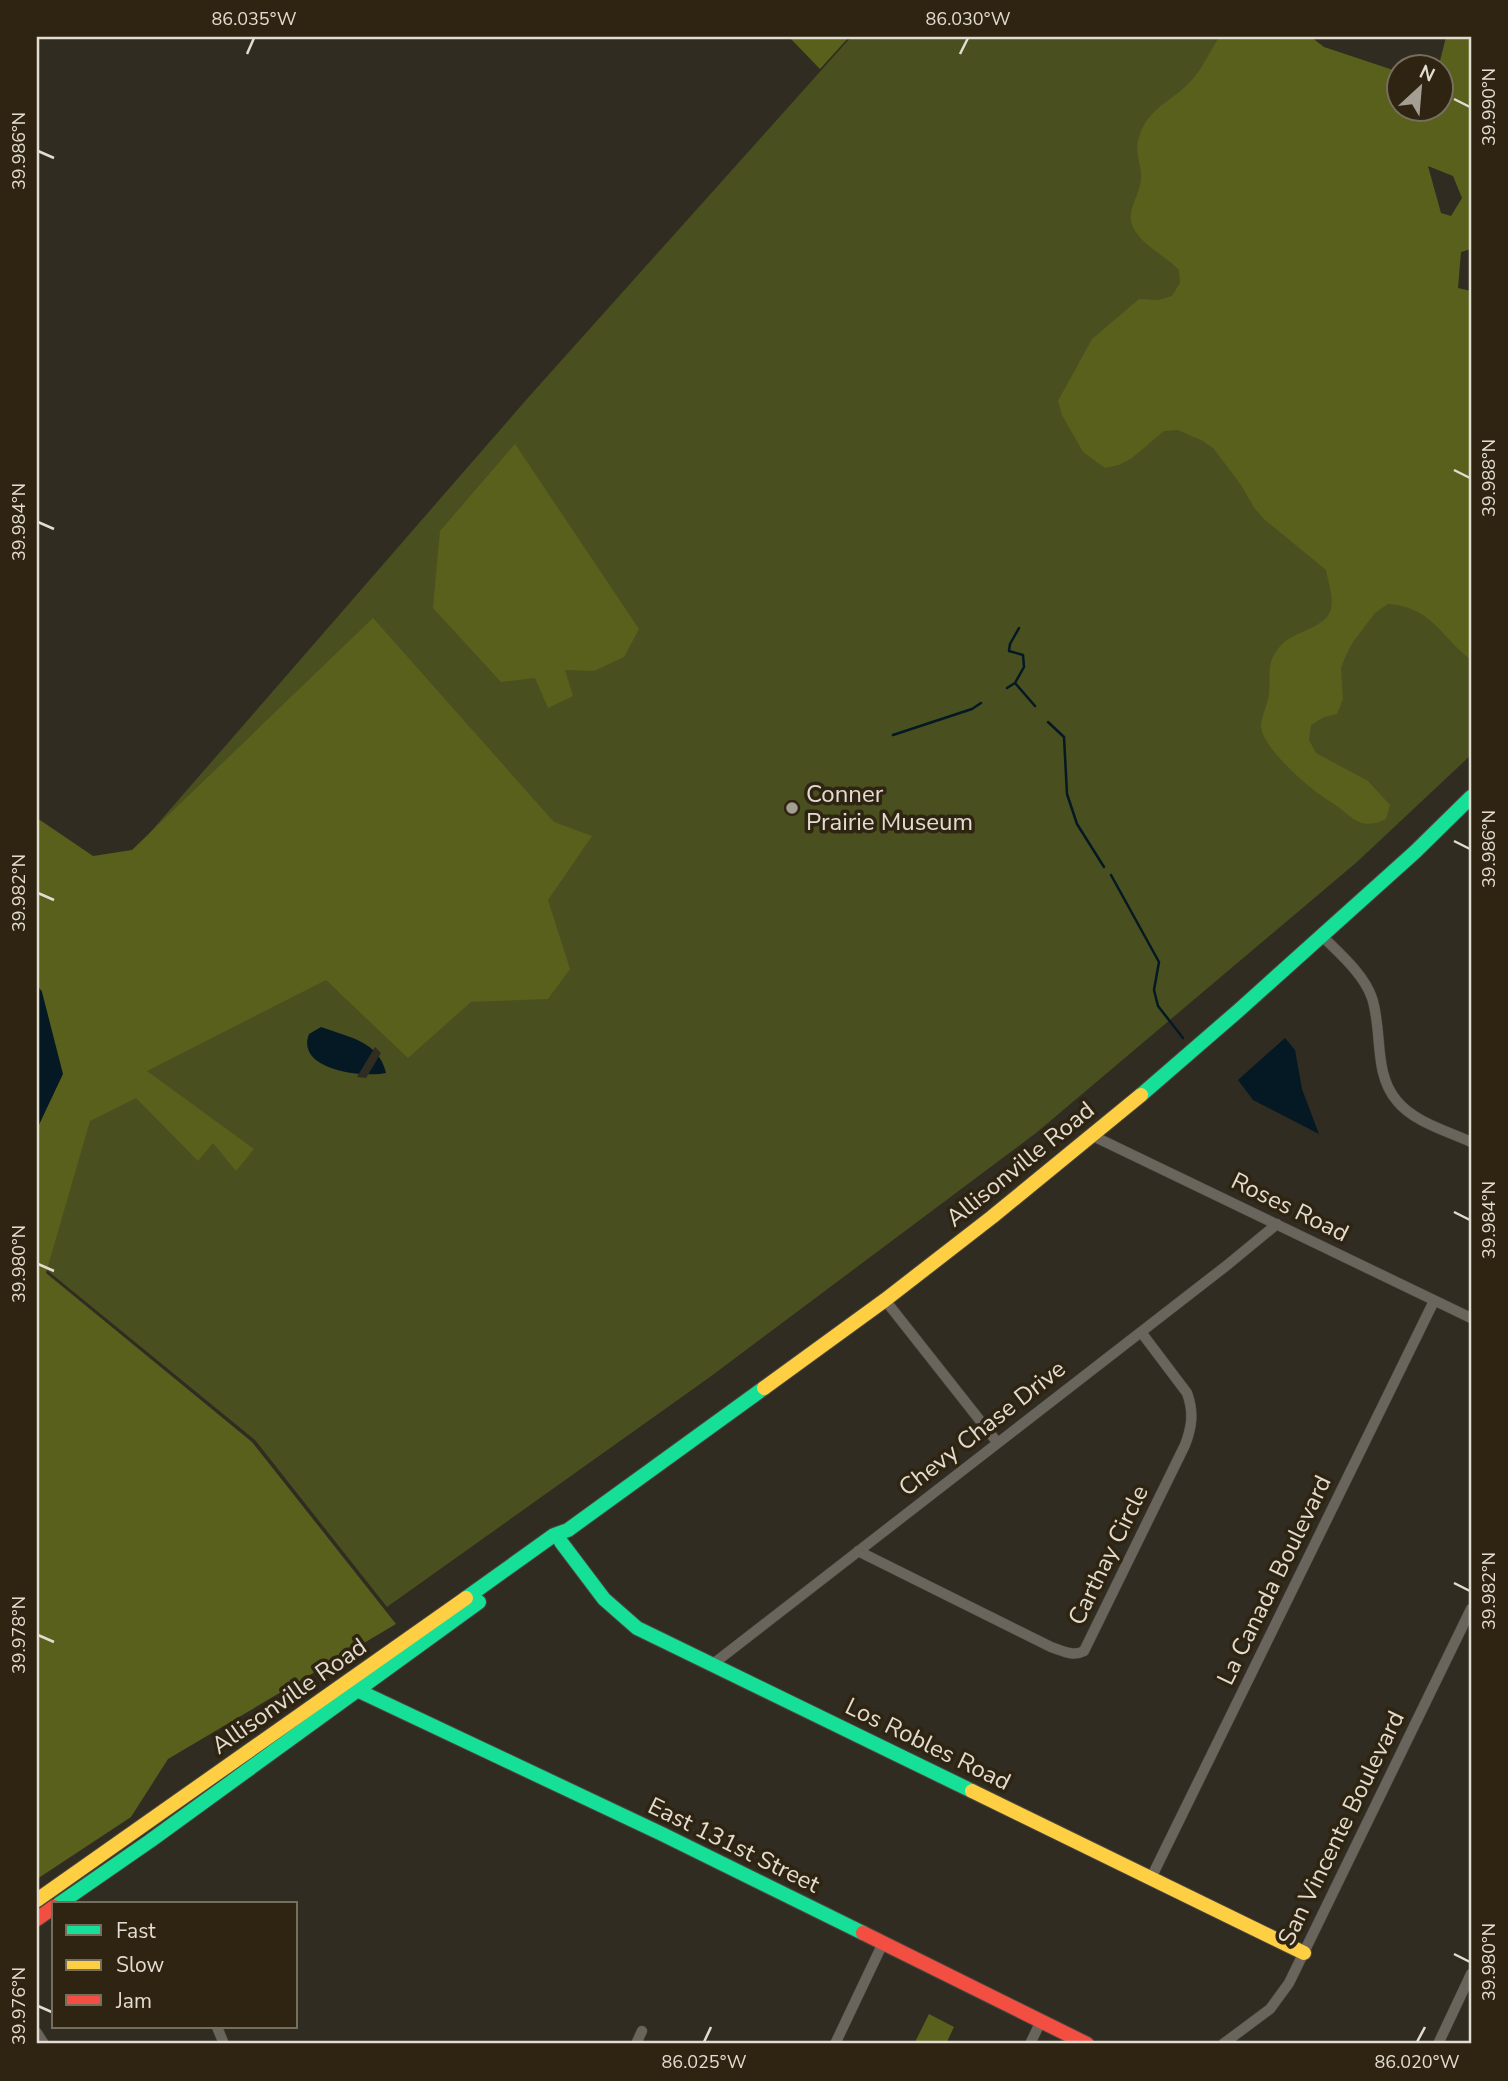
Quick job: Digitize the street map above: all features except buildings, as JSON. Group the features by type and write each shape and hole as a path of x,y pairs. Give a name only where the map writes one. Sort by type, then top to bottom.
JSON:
{"main road":[{"name":"Allisonville Road","path":"62,1902 359,1690 885,1300 1168,1072 1415,852 1471,797"},
{"name":"Allisonville Road","path":"37,1900 554,1535 564,1536"},
{"name":"Los Robles Road","path":"564,1536 607,1604 637,1628 1304,1952"},
{"name":"East 131st Street","path":"359,1690 612,1810 1087,2044"},
{"path":"37,1919 52,1908"}],"street":[{"path":"1322,936 1357,974 1371,996 1383,1074 1396,1101 1411,1114 1471,1143"},
{"name":"Roses Road","path":"1091,1135 1471,1318"},
{"name":"Chevy Chase Drive","path":"713,1664 1277,1224"},
{"path":"885,1300 997,1442"},
{"name":"La Canada Boulevard","path":"1152,1878 1434,1301"},
{"name":"Carthay Circle","path":"858,1551 1051,1647 1071,1654 1084,1651 1185,1445 1192,1425 1187,1393 1141,1332"},
{"name":"San Vincente Boulevard","path":"1223,2044 1278,2000 1289,1983 1471,1609"},
{"path":"835,2044 883,1943"},
{"path":"1438,2044 1471,1974"},
{"path":"1030,2044 1041,2021"},
{"path":"217,2028 225,2044"},
{"path":"636,2044 642,2031"},
{"path":"37,2033 44,2044"}],"green space":[{"path":"789,37 849,37 820,69"},
{"name":"Conner Prairie Museum","path":"851,37 1291,37 1471,330 1471,755 1357,862 1036,1133 710,1377 387,1607 255,1440 37,1262 37,1198 114,874 526,400"},
{"path":"1219,37 1311,37 1324,47 1386,68 1386,122 1456,122 1456,52 1442,52 1446,37 1471,37 1471,249 1461,252 1458,288 1471,291 1471,660 1425,617 1403,606 1388,604 1375,613 1353,642 1341,668 1343,699 1337,714 1324,717 1311,725 1309,740 1316,753 1368,781 1390,805 1386,819 1376,823 1356,821 1301,779 1269,745 1261,725 1268,698 1273,657 1287,640 1315,626 1330,612 1331,597 1326,570 1265,520 1214,449 1203,441 1178,430 1164,431 1132,458 1105,468 1083,452 1062,415 1058,401 1092,339 1139,299 1158,300 1172,296 1180,283 1179,270 1138,235 1133,227 1131,213 1140,187 1138,143 1143,128 1147,120 1191,81","holes":["1428,166 1453,176 1462,198 1451,216 1441,213"]},
{"path":"515,444 639,629 624,657 594,671 565,670 573,696 548,708 535,678 501,682 433,608 440,531"},
{"path":"373,618 554,822 592,836 548,900 570,969 548,999 471,1002 408,1058 326,980 147,1071 254,1149 236,1171 213,1143 198,1161 136,1098 90,1121 46,1273 252,1442 396,1624 168,1759 131,1817 37,1879 37,1124 42,992 37,985 37,818 93,856 132,850"},
{"path":"929,2014 954,2027 946,2044 914,2044"}],"water":[{"path":"37,985 42,992 63,1074 37,1129"},
{"path":"321,1027 369,1047 377,1054 386,1073 348,1072 321,1063 312,1056 307,1046 309,1034"},
{"path":"1285,1038 1295,1050 1302,1089 1319,1134 1253,1100 1238,1080"}],"pier":[{"path":"375,1047 381,1053 366,1078 357,1077"}],"waterway":[{"path":"1019,628 1009,651 1023,655 1024,667 1015,683 1035,706"},
{"path":"1007,688 1015,683"},
{"path":"893,735 972,709 981,703"},
{"path":"1048,722 1064,737 1067,794 1077,824 1104,867"},
{"path":"1111,875 1159,962 1154,990 1158,1006 1183,1038"}],"traffic: fast":[{"path":"1141,1095 1415,852 1471,797"},
{"path":"466,1598 554,1535 568,1530 764,1388"},
{"path":"561,1542 604,1599 637,1628 972,1791"},
{"path":"62,1902 479,1602"},
{"path":"359,1691 662,1834 863,1933"}],"traffic: slow":[{"path":"764,1388 885,1300 992,1217 1141,1095"},
{"path":"37,1900 466,1598"},
{"path":"972,1791 1304,1953"}],"traffic: jam":[{"path":"37,1919 52,1908"},
{"path":"863,1933 1087,2044"}],"place":[{"name":"Conner Prairie Museum","path":"792,808"}]}
